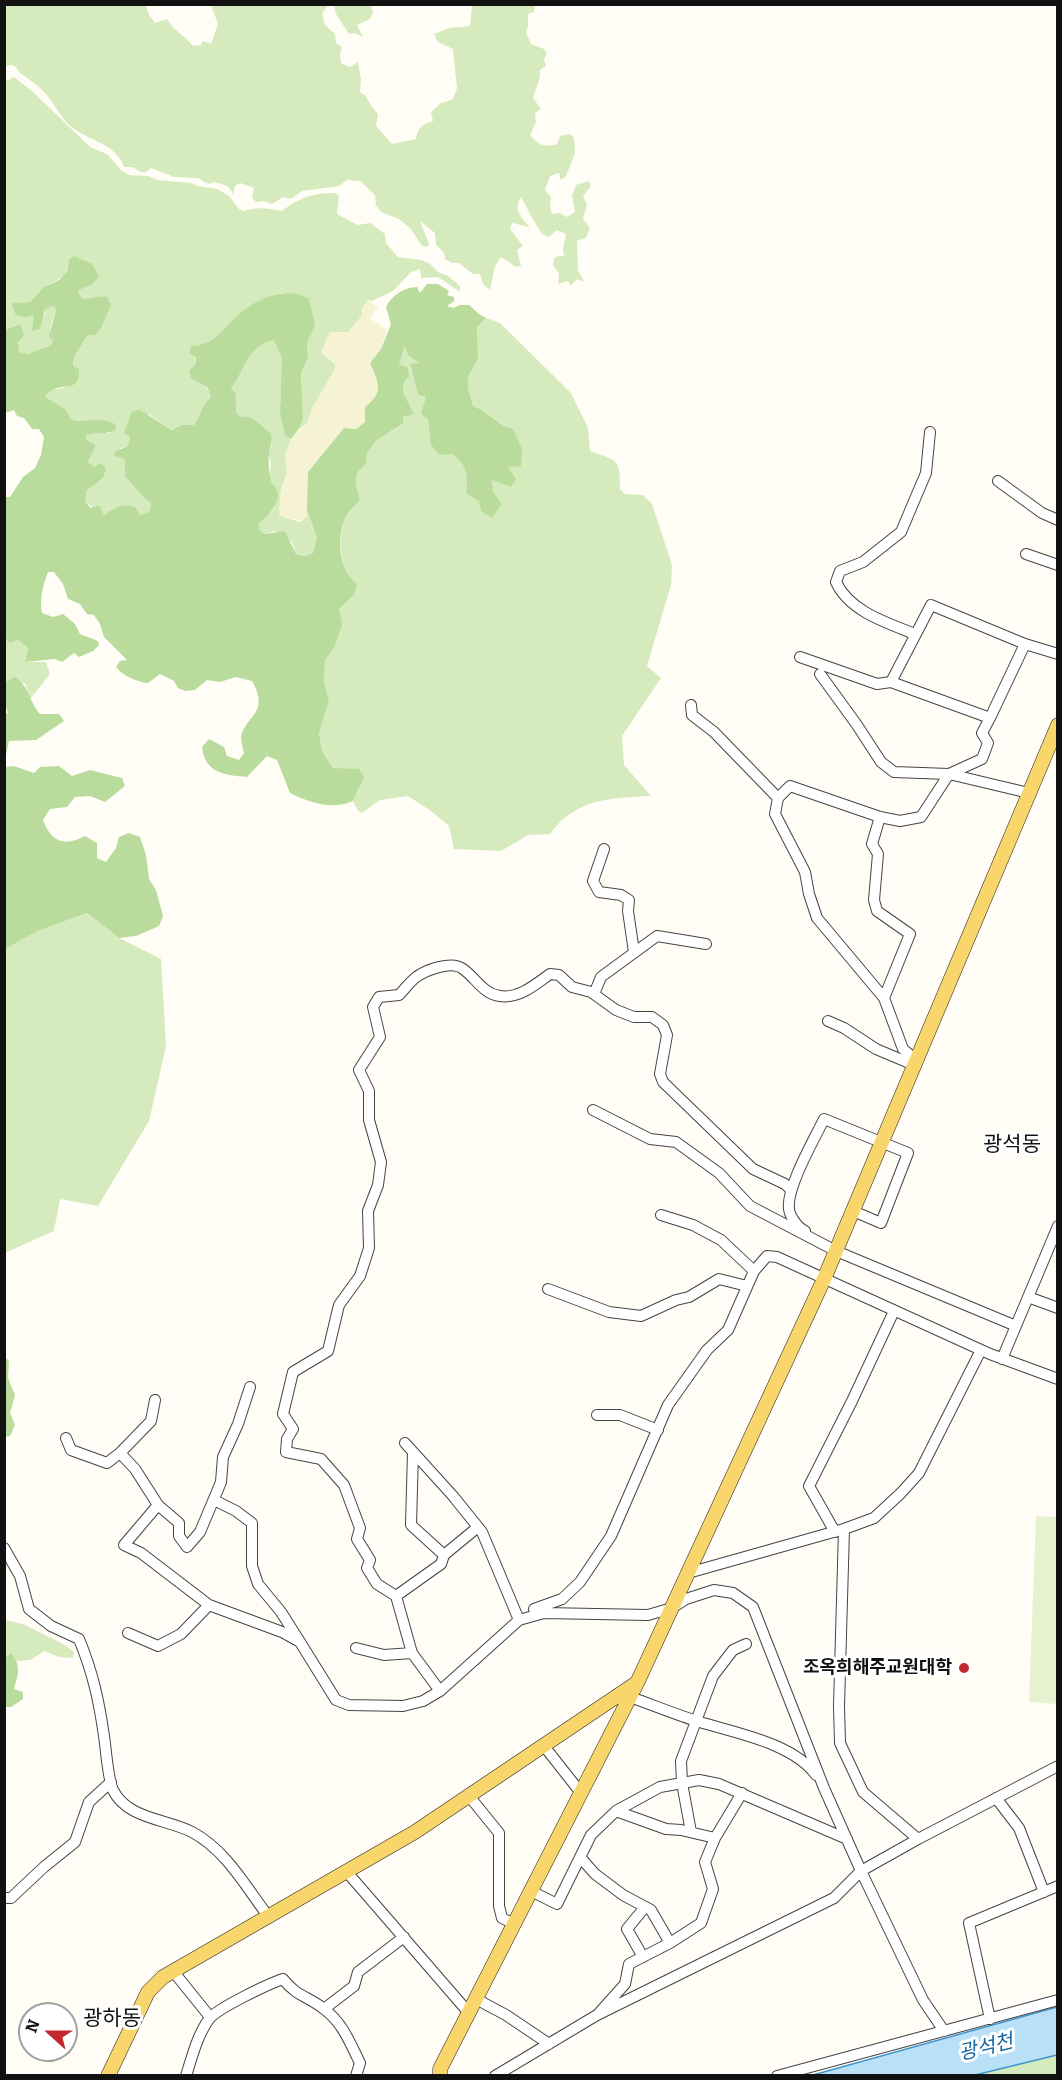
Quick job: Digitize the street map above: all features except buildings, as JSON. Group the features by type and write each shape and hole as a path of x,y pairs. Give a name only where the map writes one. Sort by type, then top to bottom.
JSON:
{"main road":[{"path":"440,2076 440,2069 637,1683 824,1279 1058,725"},
{"path":"108,2076 148,1992 163,1977 415,1832 637,1683"}],"street":[{"path":"915,634 875,618 841,593 836,582 840,572 863,562 901,532 926,473 930,432"},
{"path":"998,481 1042,513 1058,520"},
{"path":"1026,554 1058,565"},
{"path":"891,682 931,605 1025,644 1058,654"},
{"path":"915,1062 903,1049 884,998 817,918 805,872 775,814 778,798 790,786 880,817 900,821 921,817 949,774 982,759 988,743 982,733 1025,644"},
{"path":"800,657 877,684 891,682 990,718"},
{"path":"820,674 881,762 894,772 949,774 1029,793"},
{"path":"690,705 692,715 714,732 778,798"},
{"path":"880,817 872,844 878,854 874,900 878,911 910,934 884,998"},
{"path":"604,849 592,881 599,892 621,895 629,900 628,911 634,952"},
{"path":"594,994 601,977 657,936 706,944"},
{"path":"440,1691 412,1653 396,1596 377,1584 368,1568 370,1560 357,1539 360,1528 344,1485 321,1460 286,1452 287,1440 293,1429 283,1414 293,1372 328,1351 339,1305 360,1276 369,1248 368,1211 378,1185 381,1162 369,1120 369,1091 359,1070 380,1037 373,1007 379,997 399,995 416,978 430,971 452,965 462,967 484,990 501,997 525,992 550,974 559,975 572,987 594,994 616,1010 634,1017 652,1017 663,1025 667,1035 660,1074 663,1082 753,1169 785,1184 791,1190"},
{"path":"828,1022 844,1028 876,1049 915,1062"},
{"path":"593,1110 650,1139 676,1142 719,1173 750,1206 837,1248 1016,1326"},
{"path":"837,1248 799,1228 789,1211 791,1190 824,1119 908,1153 881,1223 853,1211"},
{"path":"661,1215 693,1225 721,1240 754,1271"},
{"path":"1002,1359 1058,1226"},
{"path":"214,1500 236,1511 252,1523 252,1566 258,1584 281,1612 336,1700 349,1705 403,1706 423,1701 440,1691 518,1618 562,1599 580,1582 610,1536 668,1405 707,1350 728,1330 754,1271 767,1256 777,1257 1002,1359 1058,1379"},
{"path":"548,1289 609,1312 641,1316 676,1300 689,1297 719,1279 747,1286"},
{"path":"1028,1297 1058,1308"},
{"path":"894,1311 809,1486 840,1530 840,1743 863,1792 918,1839"},
{"path":"688,1573 840,1530 874,1518 919,1473 981,1350"},
{"path":"120,1453 135,1469 159,1504 178,1523 179,1536 187,1547 200,1532 214,1500 221,1482 223,1457 238,1424 250,1387"},
{"path":"66,1438 71,1450 107,1463 151,1421 155,1400"},
{"path":"597,1415 620,1415 658,1430"},
{"path":"405,1443 482,1532 518,1618"},
{"path":"413,1452 411,1525 444,1555"},
{"path":"159,1504 124,1545 141,1552 209,1605 282,1632 300,1642"},
{"path":"396,1596 441,1564 444,1555 478,1527"},
{"path":"4,1548 20,1576 29,1609 51,1626 79,1639 91,1669 112,1790 123,1803 132,1809 191,1831 205,1840 224,1857 268,1916"},
{"path":"518,1618 544,1612 648,1615 672,1608 686,1599 714,1590 733,1593 753,1607 824,1788 861,1871 923,2000 944,2031"},
{"path":"128,1633 158,1646 181,1634 209,1605"},
{"path":"691,1832 682,1783 681,1761 713,1676 733,1650 746,1644"},
{"path":"356,1648 384,1654 412,1653"},
{"path":"630,1697 696,1721 765,1741 791,1754 811,1769 824,1788"},
{"path":"544,1746 581,1793"},
{"path":"495,2076 597,2015 834,1898 861,1871 1058,1766"},
{"path":"531,1892 557,1904 591,1835 616,1811 660,1787 699,1780 719,1784 742,1793 847,1839"},
{"path":"4,1898 11,1898 75,1842 89,1802 111,1782"},
{"path":"597,2015 625,1984 629,1964 701,1923 713,1889 705,1862 715,1838 742,1793"},
{"path":"469,1796 499,1833 499,1906 502,1918 514,1924"},
{"path":"996,1798 1019,1828 1044,1892"},
{"path":"616,1811 666,1829 715,1838"},
{"path":"580,1857 595,1874 623,1895 651,1910 670,1942"},
{"path":"346,1871 469,2013"},
{"path":"990,2019 969,1923 1058,1886"},
{"path":"643,1957 627,1929 645,1907"},
{"path":"324,2008 354,1986 358,1972 404,1937"},
{"path":"173,1971 210,2017"},
{"path":"186,2076 199,2036 210,2017 264,1985 283,1979 292,1991 324,2008 342,2026 360,2063 356,2076"},
{"path":"476,1999 506,2015 549,2044"},
{"path":"777,2076 1058,2000"}],"shaded area":[{"path":"368,300 378,307 370,318 387,330 381,348 370,363 379,383 375,400 365,408 365,422 356,429 344,428 308,472 308,515 303,521 280,516 281,490 287,472 285,454 291,439 307,423 312,408 335,369 335,364 321,352 321,349 330,332 339,333"}],"green space":[{"path":"4,5 146,5 155,23 167,19 193,46 201,45 203,41 211,44 218,24 211,5 328,5 322,14 325,25 335,34 336,43 342,47 341,63 350,67 358,62 360,92 365,95 378,114 376,126 392,144 416,139 421,127 433,121 431,112 441,103 452,100 457,89 453,49 438,42 434,34 449,28 470,26 474,5 535,5 534,12 528,14 526,32 531,44 544,49 547,54 544,59 546,66 540,70 533,98 541,109 535,113 536,122 530,135 545,146 557,144 560,136 570,134 574,138 575,153 566,176 561,180 559,173 550,176 545,190 551,197 552,214 560,213 567,217 575,212 572,196 576,185 589,181 591,186 583,196 587,204 583,219 590,228 586,238 577,241 578,271 585,282 577,279 571,286 568,281 558,284 559,274 553,265 554,258 564,256 566,234 557,230 549,237 542,234 521,197 518,210 530,227 512,223 510,229 523,246 517,250 521,266 516,267 501,257 495,266 490,290 483,284 480,274 473,274 459,263 452,263 445,259 444,253 436,245 435,233 420,221 429,244 427,247 422,246 411,229 399,219 381,212 376,205 375,195 360,181 347,180 339,186 302,191 291,199 283,197 272,204 264,201 256,202 252,198 254,188 240,183 235,186 233,194 225,185 214,182 210,184 199,178 174,177 151,168 146,172 141,172 132,167 124,167 114,152 67,123 45,93 16,67 5,66"},
{"path":"334,5 371,5 373,12 370,19 357,25 363,37 355,33 349,34 336,14"},
{"path":"14,77 32,91 90,147 107,154 122,171 129,175 149,176 157,180 192,183 217,189 229,196 239,209 244,211 259,208 282,211 308,197 336,193 339,196 337,214 358,225 370,223 385,234 386,243 398,257 421,260 430,264 460,286 460,292 438,277 421,278 420,269 411,272 393,291 372,301 368,300 361,309 362,315 348,332 330,332 321,352 335,364 335,369 312,408 307,423 298,430 303,419 301,372 308,358 307,343 315,326 281,293 249,308 238,316 221,335 197,353 196,369 211,397 194,425 181,425 171,430 149,414 130,437 128,447 120,448 125,459 125,477 151,503 150,511 140,515 114,508 104,515 85,502 85,491 103,478 88,462 96,445 86,440 86,435 110,433 108,421 72,420 65,409 44,397 52,389 64,388 73,366 74,354 84,342 87,334 96,334 101,328 91,299 83,299 78,293 79,290 91,285 69,260 66,272 61,278 42,289 30,302 21,302 34,315 45,315 45,309 54,306 56,310 50,328 53,341 51,345 29,354 18,352 19,324 5,330 4,78 8,80"},
{"path":"74,256 92,264 99,277 78,293 83,299 107,297 111,305 101,328 95,335 87,335 75,356 73,366 79,369 77,381 70,386 51,390 45,397 65,409 72,420 99,420 115,424 116,429 113,431 86,435 86,440 96,445 88,462 94,467 101,463 106,469 103,478 86,491 85,502 91,508 99,505 104,515 122,506 135,507 140,515 150,511 151,503 125,477 125,459 115,456 114,452 128,446 130,437 124,433 132,412 139,410 148,414 172,430 181,425 194,425 211,397 207,387 191,378 189,370 195,365 196,357 189,353 191,346 210,341 240,313 269,297 290,293 309,299 315,326 307,343 308,358 301,372 303,419 291,439 285,436 280,412 282,358 274,340 258,347 252,353 231,389 236,394 236,413 241,417 254,420 271,434 269,471 278,493 278,499 274,508 259,524 260,531 265,534 285,531 296,554 305,556 313,553 317,538 307,511 308,472 344,428 356,429 365,422 365,407 375,397 378,387 370,363 381,349 391,324 386,307 391,299 407,289 417,287 420,293 427,284 438,284 449,291 447,295 454,297 454,301 447,306 453,308 469,305 486,318 477,327 478,359 468,377 468,388 473,406 513,429 522,449 521,466 508,467 516,479 511,487 492,480 493,491 502,504 492,518 481,511 479,501 466,493 467,476 461,462 452,454 440,455 431,445 428,419 421,414 426,397 418,395 410,364 419,363 408,355 405,345 399,364 408,368 409,377 404,381 403,393 414,414 403,417 403,424 377,440 367,453 366,464 357,473 356,484 360,500 350,511 342,527 340,545 343,563 346,571 357,584 354,595 339,609 342,625 334,648 325,661 324,681 329,701 319,733 322,751 333,768 359,769 364,777 353,801 337,805 321,804 290,793 277,760 267,756 247,777 223,773 211,767 204,756 202,747 209,739 224,747 227,756 239,760 244,753 241,738 243,731 255,714 259,701 252,681 236,677 220,682 207,680 195,690 185,691 178,688 174,681 160,674 148,683 126,676 116,667 120,661 127,660 104,637 94,615 87,614 80,604 68,599 63,584 54,572 48,572 45,582 41,597 42,613 53,617 63,614 75,624 80,634 98,641 99,645 93,651 79,657 74,653 62,662 55,659 25,662 28,648 18,640 10,643 5,639 5,497 10,497 23,477 35,468 41,455 44,437 39,429 32,429 24,418 17,416 14,410 5,413 5,330 20,324 24,335 18,342 19,352 29,354 51,345 53,341 49,336 56,310 54,306 45,309 40,329 32,331 34,315 27,317 16,315 12,306 13,303 30,302 44,287 59,280 67,271 69,260"},
{"path":"486,318 500,323 571,393 588,428 590,451 616,462 620,489 625,494 643,495 652,504 672,565 671,585 647,666 661,678 622,736 624,765 651,796 595,802 571,813 550,834 528,835 501,851 454,849 449,826 408,796 380,800 362,813 358,811 353,801 359,788 333,768 322,751 319,733 329,701 324,681 325,661 334,648 339,609 354,595 342,558 340,539 342,529 348,515 360,500 356,484 357,473 366,464 367,453 377,440 403,425 404,381 399,364 405,343 420,363 410,365 418,395 426,397 431,445 460,460 469,476 502,504 493,491 492,479 508,467 513,429 473,406 468,388 468,377 478,359 477,327"},
{"path":"274,339 282,358 283,378 280,401 285,436 291,439 285,454 287,472 281,490 279,511 280,516 301,522 308,515 317,538 313,553 305,556 296,554 292,542 275,531 265,534 260,531 259,524 274,509 277,501 277,491 269,478 271,463 268,455 272,444 255,420 241,417 236,413 236,402 231,389 252,353 265,342"},
{"path":"5,639 10,642 18,640 28,648 25,662 46,662 50,674 30,699 25,683 6,682 5,685"},
{"path":"15,677 24,685 40,714 59,714 64,721 36,740 9,741 5,760 5,714 8,713 4,685 6,681"},
{"path":"14,766 34,773 40,767 59,766 72,776 90,770 122,778 125,786 105,802 90,796 75,797 67,807 50,809 43,820 54,838 65,842 85,836 97,843 97,858 106,862 116,848 119,837 129,833 140,837 146,855 149,879 156,890 163,916 159,926 136,936 119,938 87,913 37,931 5,949 5,767"},
{"path":"87,913 119,938 161,959 166,1046 149,1121 98,1206 60,1199 54,1231 5,1253 5,949 36,931"},
{"path":"4,1356 9,1361 8,1378 15,1395 10,1413 15,1425 10,1436 5,1437"},
{"path":"1036,1516 1057,1517 1057,1704 1029,1702"},
{"path":"5,1620 23,1624 65,1645 74,1652 73,1658 59,1657 44,1651 31,1660 17,1661 11,1654 5,1658"},
{"path":"11,1653 18,1666 14,1689 23,1692 23,1699 11,1707 5,1707 5,1658"},
{"path":"1057,2055 1057,2075 975,2075"}],"water":[{"name":"광석천","path":"1057,2007 1057,2055 975,2075 813,2075"}],"place":[{"name":"조옥희해주교원대학","path":"964,1668"}],"district":[{"name":"광석동","path":"1012,1145"},
{"name":"광하동","path":"112,2019"}]}
